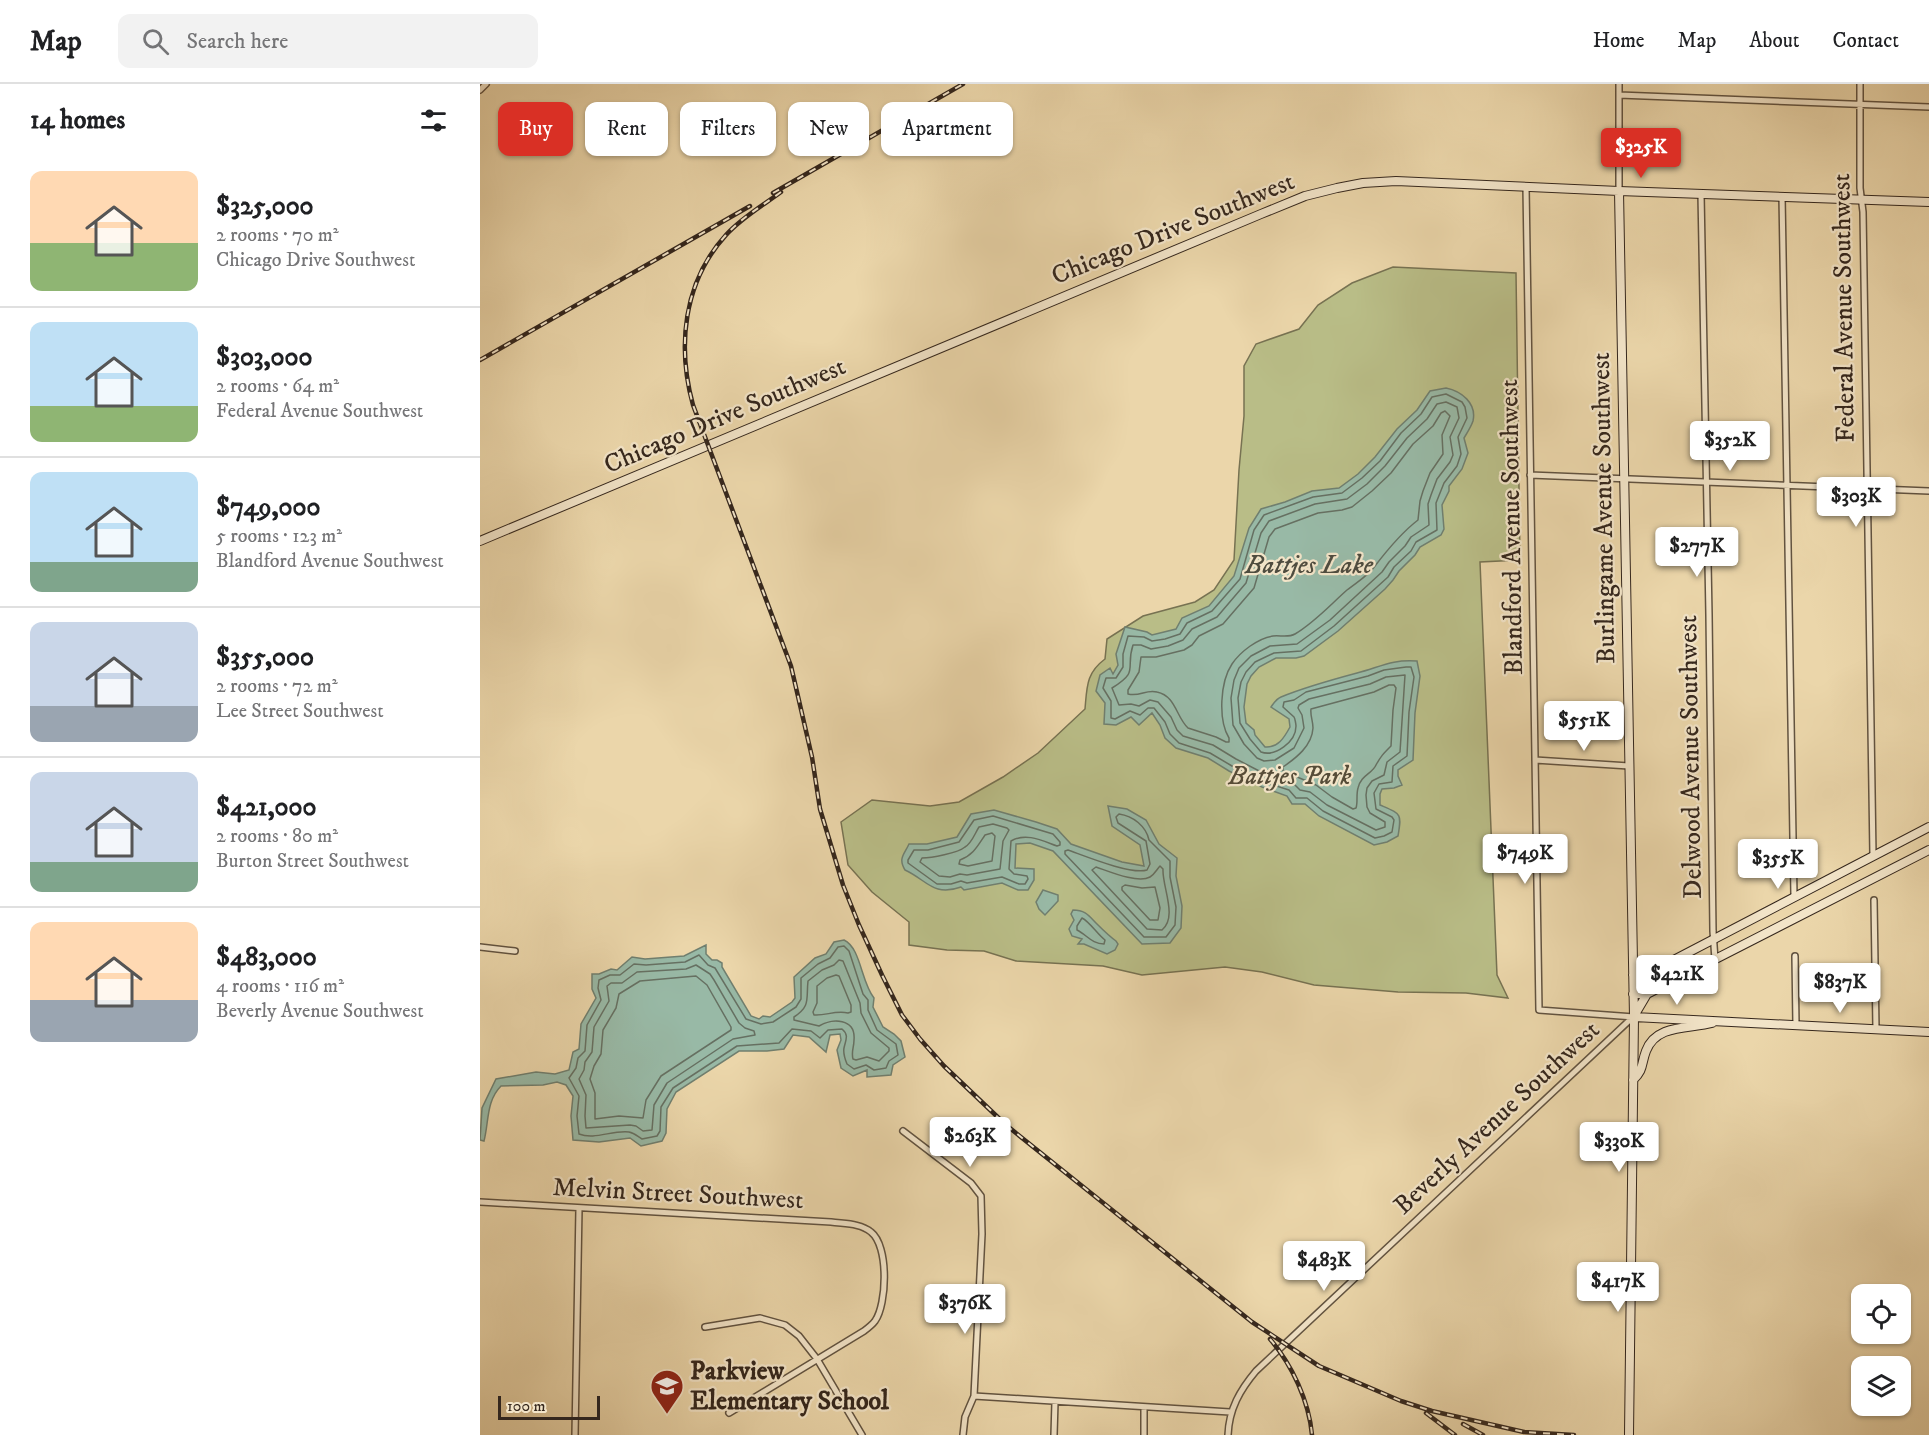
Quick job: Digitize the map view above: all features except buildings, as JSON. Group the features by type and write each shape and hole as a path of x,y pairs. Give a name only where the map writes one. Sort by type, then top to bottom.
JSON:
{"street":[{"path":"480,90 486,84"},
{"name":"Burlingame Avenue Southwest","path":"1619,84 1634,1017 1629,1435"},
{"name":"Federal Avenue Southwest","path":"1860,84 1873,855"},
{"path":"1619,95 1929,107"},
{"name":"Chicago Drive Southwest","path":"480,541 1305,196 1336,188 1385,181 1410,181 1929,202"},
{"name":"Blandford Avenue Southwest","path":"1526,187 1539,1010 1634,1017"},
{"name":"Delwood Avenue Southwest","path":"1701,194 1715,960"},
{"path":"1782,196 1794,896"},
{"path":"1530,475 1929,491"},
{"path":"1535,760 1629,766"},
{"path":"1633,975 1645,975 1929,827"},
{"path":"1633,994 1647,994 1929,850"},
{"path":"1874,900 1875,1029"},
{"path":"480,947 515,951"},
{"path":"1794,956 1796,1025"},
{"path":"1647,994 1634,1017 1929,1032"},
{"name":"Beverly Avenue Southwest","path":"1228,1435 1230,1412 1245,1383 1256,1371 1634,1017"},
{"path":"1633,1080 1642,1072 1643,1057 1647,1046 1661,1033 1675,1028 1719,1021"},
{"path":"903,1131 971,1184 981,1196 982,1234 974,1396 965,1417 963,1435"},
{"name":"Melvin Street Southwest","path":"480,1202 831,1222 858,1226 872,1232 883,1253 884,1272 884,1289 875,1320 864,1330 817,1359"},
{"path":"575,1435 579,1208"},
{"path":"705,1326 760,1318 785,1325 799,1336 817,1359 862,1435"},
{"path":"729,1413 817,1359"},
{"path":"974,1396 1230,1412"},
{"path":"1054,1435 1055,1402"},
{"path":"1144,1408 1144,1435"}],"green space":[{"name":"Battjes Park","path":"1393,267 1516,273 1520,560 1480,562 1497,975 1508,998 1466,993 1398,992 1314,985 1262,972 1225,967 1142,975 1103,966 1016,961 984,951 947,950 909,945 909,922 872,892 848,865 841,822 872,800 930,806 959,802 1003,777 1038,753 1085,709 1089,681 1094,670 1105,659 1107,639 1143,616 1195,602 1214,590 1234,560 1244,416 1244,366 1256,344 1299,329 1318,305 1352,283"}],"water":[{"name":"Battjes Lake","path":"1446,388 1467,399 1474,415 1464,438 1468,453 1462,469 1449,486 1442,505 1444,529 1441,535 1420,547 1385,589 1338,631 1304,656 1276,658 1259,667 1247,684 1244,707 1246,723 1254,730 1255,735 1265,747 1274,746 1290,727 1289,719 1271,707 1279,698 1386,664 1417,661 1420,676 1415,713 1413,760 1398,770 1402,785 1382,789 1380,794 1380,805 1392,810 1400,818 1398,836 1374,845 1319,816 1305,804 1292,804 1287,796 1262,787 1208,758 1176,748 1165,738 1152,713 1139,725 1131,717 1116,725 1104,724 1105,703 1096,691 1100,675 1110,668 1113,674 1118,665 1116,654 1125,627 1152,635 1176,629 1182,618 1209,606 1234,576 1249,528 1261,509 1312,491 1339,488 1375,457 1397,429 1417,410 1430,391"},
{"path":"1108,806 1127,809 1146,820 1159,844 1177,858 1176,876 1182,906 1181,928 1170,943 1142,944 1053,851 1030,843 1016,844 1015,868 1034,869 1034,880 1028,890 1018,890 1002,883 964,890 961,887 951,890 937,889 905,870 902,862 902,857 909,844 927,844 957,837 971,814 994,810 1057,829 1071,844 1122,862 1144,866 1140,845 1112,826"},
{"path":"1043,890 1058,895 1058,901 1045,915 1036,902"},
{"path":"1073,910 1087,914 1116,941 1118,944 1115,950 1107,954 1084,944 1078,944 1082,939 1072,936 1069,929 1074,920 1071,914"},
{"path":"844,940 850,944 858,958 866,983 874,998 873,1007 883,1027 901,1041 905,1057 893,1065 891,1075 867,1077 867,1070 853,1076 841,1068 837,1050 841,1040 840,1034 830,1035 826,1052 809,1037 793,1035 784,1049 739,1051 676,1092 667,1109 666,1133 662,1141 641,1146 630,1138 599,1142 573,1140 571,1116 573,1096 566,1085 557,1082 543,1085 501,1086 490,1105 484,1141 480,1140 482,1108 496,1079 536,1072 555,1074 569,1070 573,1052 579,1049 581,1024 596,998 592,989 592,974 611,969 617,970 632,957 645,959 684,956 706,945 706,954 712,960 722,963 722,967 751,1016 759,1019 763,1016 770,1017 792,1002 795,998 794,977 815,958 826,954 834,942"}],"railway":[{"path":"773,193 963,84"},
{"path":"781,192 732,229 712,253 700,273 687,316 685,361 688,383 693,405 791,666 812,757 820,809 843,885 859,925 902,1015 944,1066 1006,1125 1252,1322 1319,1366 1401,1401 1432,1411 1524,1432 1574,1435"},
{"path":"480,360 750,206"},
{"path":"1270,1339 1298,1384 1307,1409 1312,1435"},
{"path":"1426,1413 1455,1435"},
{"path":"1463,1424 1483,1435"}],"place":[{"name":"Parkview Elementary School","path":"667,1415"}]}
